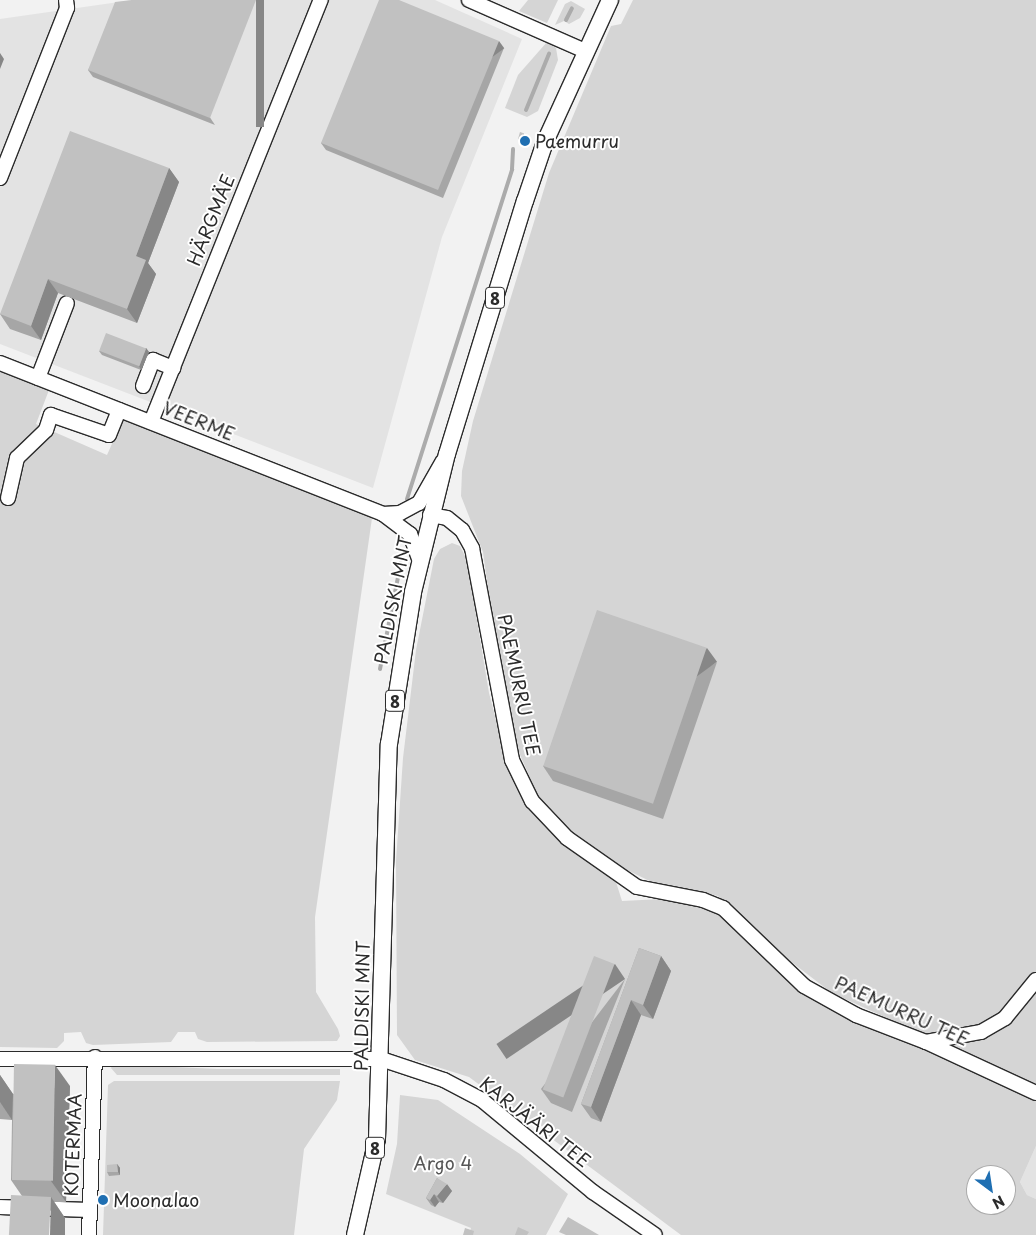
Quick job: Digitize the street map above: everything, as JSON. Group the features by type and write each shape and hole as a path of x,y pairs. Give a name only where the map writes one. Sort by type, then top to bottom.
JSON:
{"main road":[{"name":"PALDISKI MNT","path":"355,1235 376,1138 381,1059 389,744 420,562 430,515 447,454 542,150 585,51 610,0"}],"street":[{"path":"0,178 67,8 66,0"},
{"name":"HÄRGMÄE","path":"306,33 312,0"},
{"name":"HÄRGMÄE","path":"151,422 306,33 321,0"},
{"path":"469,0 585,51"},
{"path":"38,378 67,302"},
{"path":"143,386 153,360 173,368"},
{"name":"VEERME","path":"0,363 383,514 410,534 420,562"},
{"path":"8,498 17,458 46,430 51,415 109,435 119,410"},
{"path":"383,514 400,512 419,503 447,454"},
{"name":"PAEMURRU TEE","path":"430,515 447,518 462,530 472,548 512,760 532,801 567,838 637,886 703,900 723,908 804,986 856,1015 926,1042 1036,1093"},
{"path":"926,1042 981,1032 1005,1018 1036,980"},
{"path":"0,1060 95,1057 381,1059"},
{"name":"KOTERMAA","path":"89,1235 95,1057"},
{"name":"KARJÄÄRI TEE","path":"381,1059 444,1080 482,1100 593,1192 655,1235"},
{"path":"0,1207 90,1210"}],"shaded area":[{"path":"133,0 435,0 522,39 442,237 373,488 0,344 0,19"},
{"path":"1036,1146 1036,1199 1027,1195 1020,1182"}],"green space":[{"path":"528,0 558,0 547,23 519,11"},
{"path":"633,0 1036,0 1036,1086 832,993 777,951 718,896 691,889 662,887 627,870 573,832 537,794 518,750 495,639 483,552 461,496 462,471 473,421 549,173 611,26 621,24"},
{"path":"571,1 585,9 580,18 569,24 564,21 555,25 565,4"},
{"path":"547,42 556,48 558,60 538,111 527,117 505,108 518,75"},
{"path":"0,371 49,390 36,424 107,455 123,419 372,518 315,917 316,992 338,1029 340,1036 337,1041 207,1042 198,1039 195,1032 178,1032 171,1042 93,1045 86,1043 81,1032 64,1033 64,1041 57,1048 0,1047"},
{"path":"452,543 460,546 467,560 489,693 508,766 522,799 545,826 616,882 622,901 662,899 698,907 722,916 793,984 833,1009 1036,1100 1036,1146 1020,1182 1027,1195 1036,1199 1036,1235 681,1235 469,1077 415,1060 397,1035 396,861 403,758 416,650 434,559 440,549"},
{"path":"113,1064 217,1069 340,1069 340,1075 117,1075 111,1068"},
{"path":"114,1081 340,1081 337,1100 304,1149 294,1235 103,1235 108,1085"},
{"name":"Argo 4","path":"400,1095 438,1100 520,1154 568,1194 546,1235 469,1235 471,1228 386,1194 397,1144"}],"building":[{"path":"132,0 256,0 210,118 88,70 115,2"},
{"path":"379,0 399,0 499,41 438,190 321,143"},
{"path":"70,131 169,168 136,256 146,260 127,309 48,279 31,326 0,314"},
{"path":"520,132 523,133 520,140 518,139"},
{"path":"106,333 146,348 139,366 99,351"},
{"path":"597,610 707,648 653,804 543,766"},
{"path":"639,948 661,956 643,1005 631,1000 591,1107 581,1104"},
{"path":"594,956 615,964 563,1097 543,1090"},
{"path":"14,1064 55,1065 53,1181 12,1180"},
{"path":"117,1164 118,1172 107,1172 107,1165"},
{"path":"437,1178 447,1184 437,1196 434,1194 430,1200 426,1198"},
{"path":"11,1195 51,1197 49,1235 9,1235"},
{"path":"568,1217 599,1235 566,1235 559,1232"},
{"path":"518,1227 529,1232 527,1235 515,1235"},
{"path":"465,1228 474,1231 473,1235 463,1235"}],"waterway":[{"path":"566,20 572,8"},
{"path":"526,110 549,54"},
{"path":"407,499 512,169 513,149"},
{"path":"380,669 403,552"}],"place":[{"name":"Paemurru","path":"525,141"},
{"name":"Moonalao","path":"103,1200"}]}
